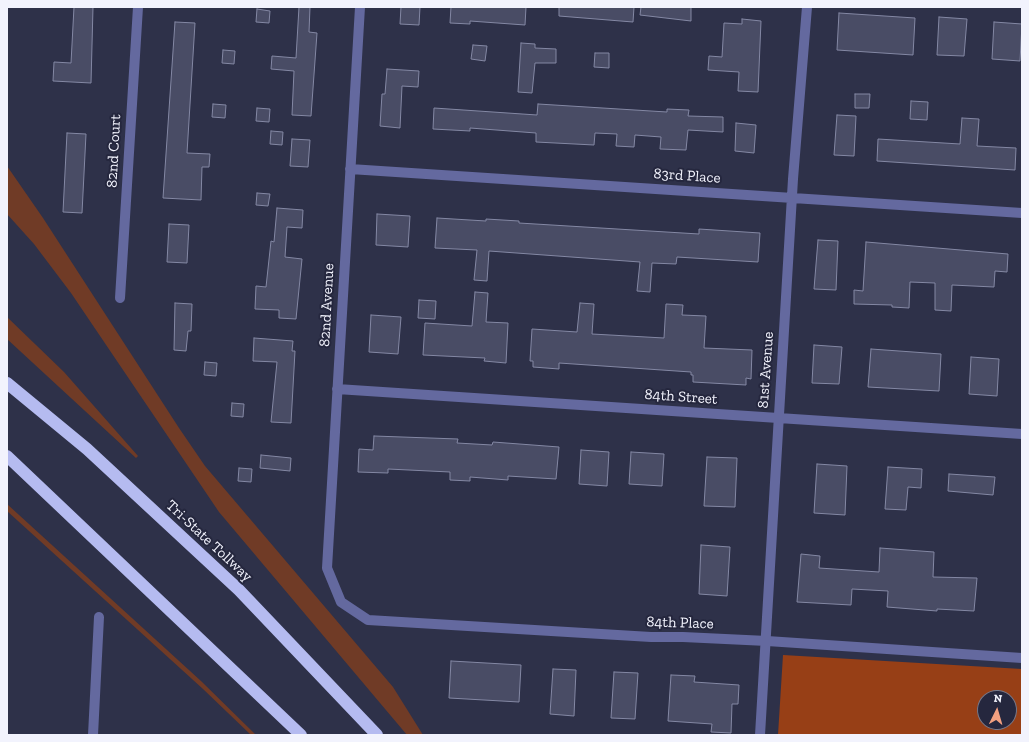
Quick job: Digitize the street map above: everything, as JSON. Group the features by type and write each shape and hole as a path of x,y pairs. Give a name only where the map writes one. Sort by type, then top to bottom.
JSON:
{"highway":[{"name":"Tri-State Tollway","path":"7,383 87,449 239,590 377,735"},
{"path":"7,456 301,735"}],"street":[{"name":"82nd Court","path":"120,298 138,7"},
{"name":"82nd Avenue","path":"341,602 327,568 360,7"},
{"name":"81st Avenue","path":"760,735 767,641 778,419 806,7"},
{"name":"83rd Place","path":"350,169 1022,213"},
{"name":"84th Street","path":"337,390 1022,434"},
{"name":"84th Place","path":"341,602 368,620 651,637 767,641 1022,658"},
{"path":"93,735 99,617"}],"shaded area":[{"path":"7,166 43,218 205,466 393,687 423,735 407,735 219,512 71,293 34,244 7,214"},
{"path":"7,317 64,372 138,456 136,458 7,339"},
{"path":"7,504 201,681 256,735 251,735 203,689 7,511"},
{"path":"783,655 1022,669 1022,735 778,735"}],"building":[{"path":"74,7 93,7 91,83 53,81 54,62 71,63"},
{"path":"299,7 310,7 309,32 317,33 311,116 292,115 294,71 271,69 272,56 296,58"},
{"path":"401,7 420,7 419,25 400,24"},
{"path":"451,7 526,7 525,25 470,21 470,24 450,23"},
{"path":"559,7 634,7 633,22 559,16"},
{"path":"641,7 691,7 691,21 640,15"},
{"path":"257,9 270,11 269,23 256,22"},
{"path":"839,13 915,18 913,55 837,50"},
{"path":"939,17 967,19 964,56 937,55"},
{"path":"742,19 761,21 758,92 738,91 739,72 708,70 709,56 722,57 724,23 742,24"},
{"path":"175,22 195,23 187,153 210,154 209,167 202,167 201,200 163,198"},
{"path":"994,22 1022,24 1020,61 992,59"},
{"path":"521,43 535,44 535,48 556,49 556,63 535,63 532,93 518,92"},
{"path":"473,45 487,46 485,61 471,59"},
{"path":"223,50 235,51 234,64 222,63"},
{"path":"595,53 609,53 609,68 594,67"},
{"path":"387,69 419,71 418,87 402,86 400,128 380,126 382,94 385,94"},
{"path":"855,94 870,94 869,108 855,108"},
{"path":"911,101 928,102 927,120 910,119"},
{"path":"213,104 226,105 225,118 212,117"},
{"path":"538,104 667,112 667,109 689,110 688,116 723,117 723,132 688,130 686,150 660,149 661,137 635,135 634,147 616,146 617,134 595,133 594,145 536,142 536,133 470,128 470,131 433,129 434,108 537,115"},
{"path":"257,108 270,109 269,122 256,121"},
{"path":"837,115 856,116 854,156 834,155"},
{"path":"962,118 979,119 977,146 1016,148 1015,170 877,161 878,139 960,144"},
{"path":"736,123 756,125 754,153 735,151"},
{"path":"271,131 283,132 282,145 270,144"},
{"path":"67,133 86,134 82,213 63,212"},
{"path":"292,139 310,140 308,167 290,166"},
{"path":"257,193 270,194 268,206 256,205"},
{"path":"277,208 303,210 302,228 287,227 285,257 302,259 296,319 279,318 279,310 255,309 256,286 266,287 271,241 274,242"},
{"path":"377,214 410,216 408,247 376,245"},
{"path":"437,218 486,221 486,219 519,221 519,223 699,234 699,229 760,233 758,262 677,257 676,264 652,263 650,292 637,291 640,262 489,251 487,281 474,280 477,250 435,248"},
{"path":"169,224 189,225 187,263 167,262"},
{"path":"818,240 838,241 836,290 814,289"},
{"path":"866,242 1008,254 1007,272 995,271 994,287 952,285 951,311 935,310 935,283 910,282 909,308 892,307 892,305 854,304 854,290 863,291"},
{"path":"475,292 488,293 486,322 508,323 506,363 484,361 485,358 423,355 425,323 472,326"},
{"path":"419,300 436,301 435,319 418,318"},
{"path":"175,303 192,304 191,331 188,331 186,351 174,350"},
{"path":"580,303 594,304 592,334 664,338 666,304 683,305 682,315 706,316 704,348 752,350 751,379 746,378 746,385 693,382 693,375 691,375 691,372 559,363 559,369 533,367 533,361 530,361 532,329 577,332"},
{"path":"371,315 401,317 398,354 369,352"},
{"path":"254,338 293,341 292,351 295,351 291,423 271,422 277,362 253,361"},
{"path":"814,345 842,347 839,384 812,383"},
{"path":"871,349 941,354 939,391 868,387"},
{"path":"971,357 999,359 997,396 969,394"},
{"path":"205,362 217,363 216,376 204,375"},
{"path":"232,403 244,404 243,417 231,416"},
{"path":"374,436 458,439 457,443 492,445 493,442 559,447 556,479 508,476 508,480 470,477 470,481 450,480 450,472 388,469 388,473 358,472 359,449 373,450"},
{"path":"581,450 609,452 607,486 579,484"},
{"path":"631,452 664,454 662,486 629,484"},
{"path":"261,455 291,458 290,471 260,468"},
{"path":"707,457 737,458 735,507 704,506"},
{"path":"817,464 847,466 845,515 814,513"},
{"path":"888,467 922,469 921,488 908,487 906,510 885,509"},
{"path":"239,468 252,469 251,482 238,481"},
{"path":"949,474 995,477 993,495 948,491"},
{"path":"701,545 730,547 727,596 699,594"},
{"path":"880,548 934,552 933,577 977,578 974,611 937,609 937,611 887,607 888,591 852,589 851,605 797,602 801,554 820,556 819,568 879,572"},
{"path":"451,661 521,665 519,702 449,698"},
{"path":"553,669 576,670 574,716 550,714"},
{"path":"614,672 638,673 635,719 611,718"},
{"path":"671,675 695,676 694,682 739,685 738,704 732,704 731,733 711,732 712,724 668,721"}]}
